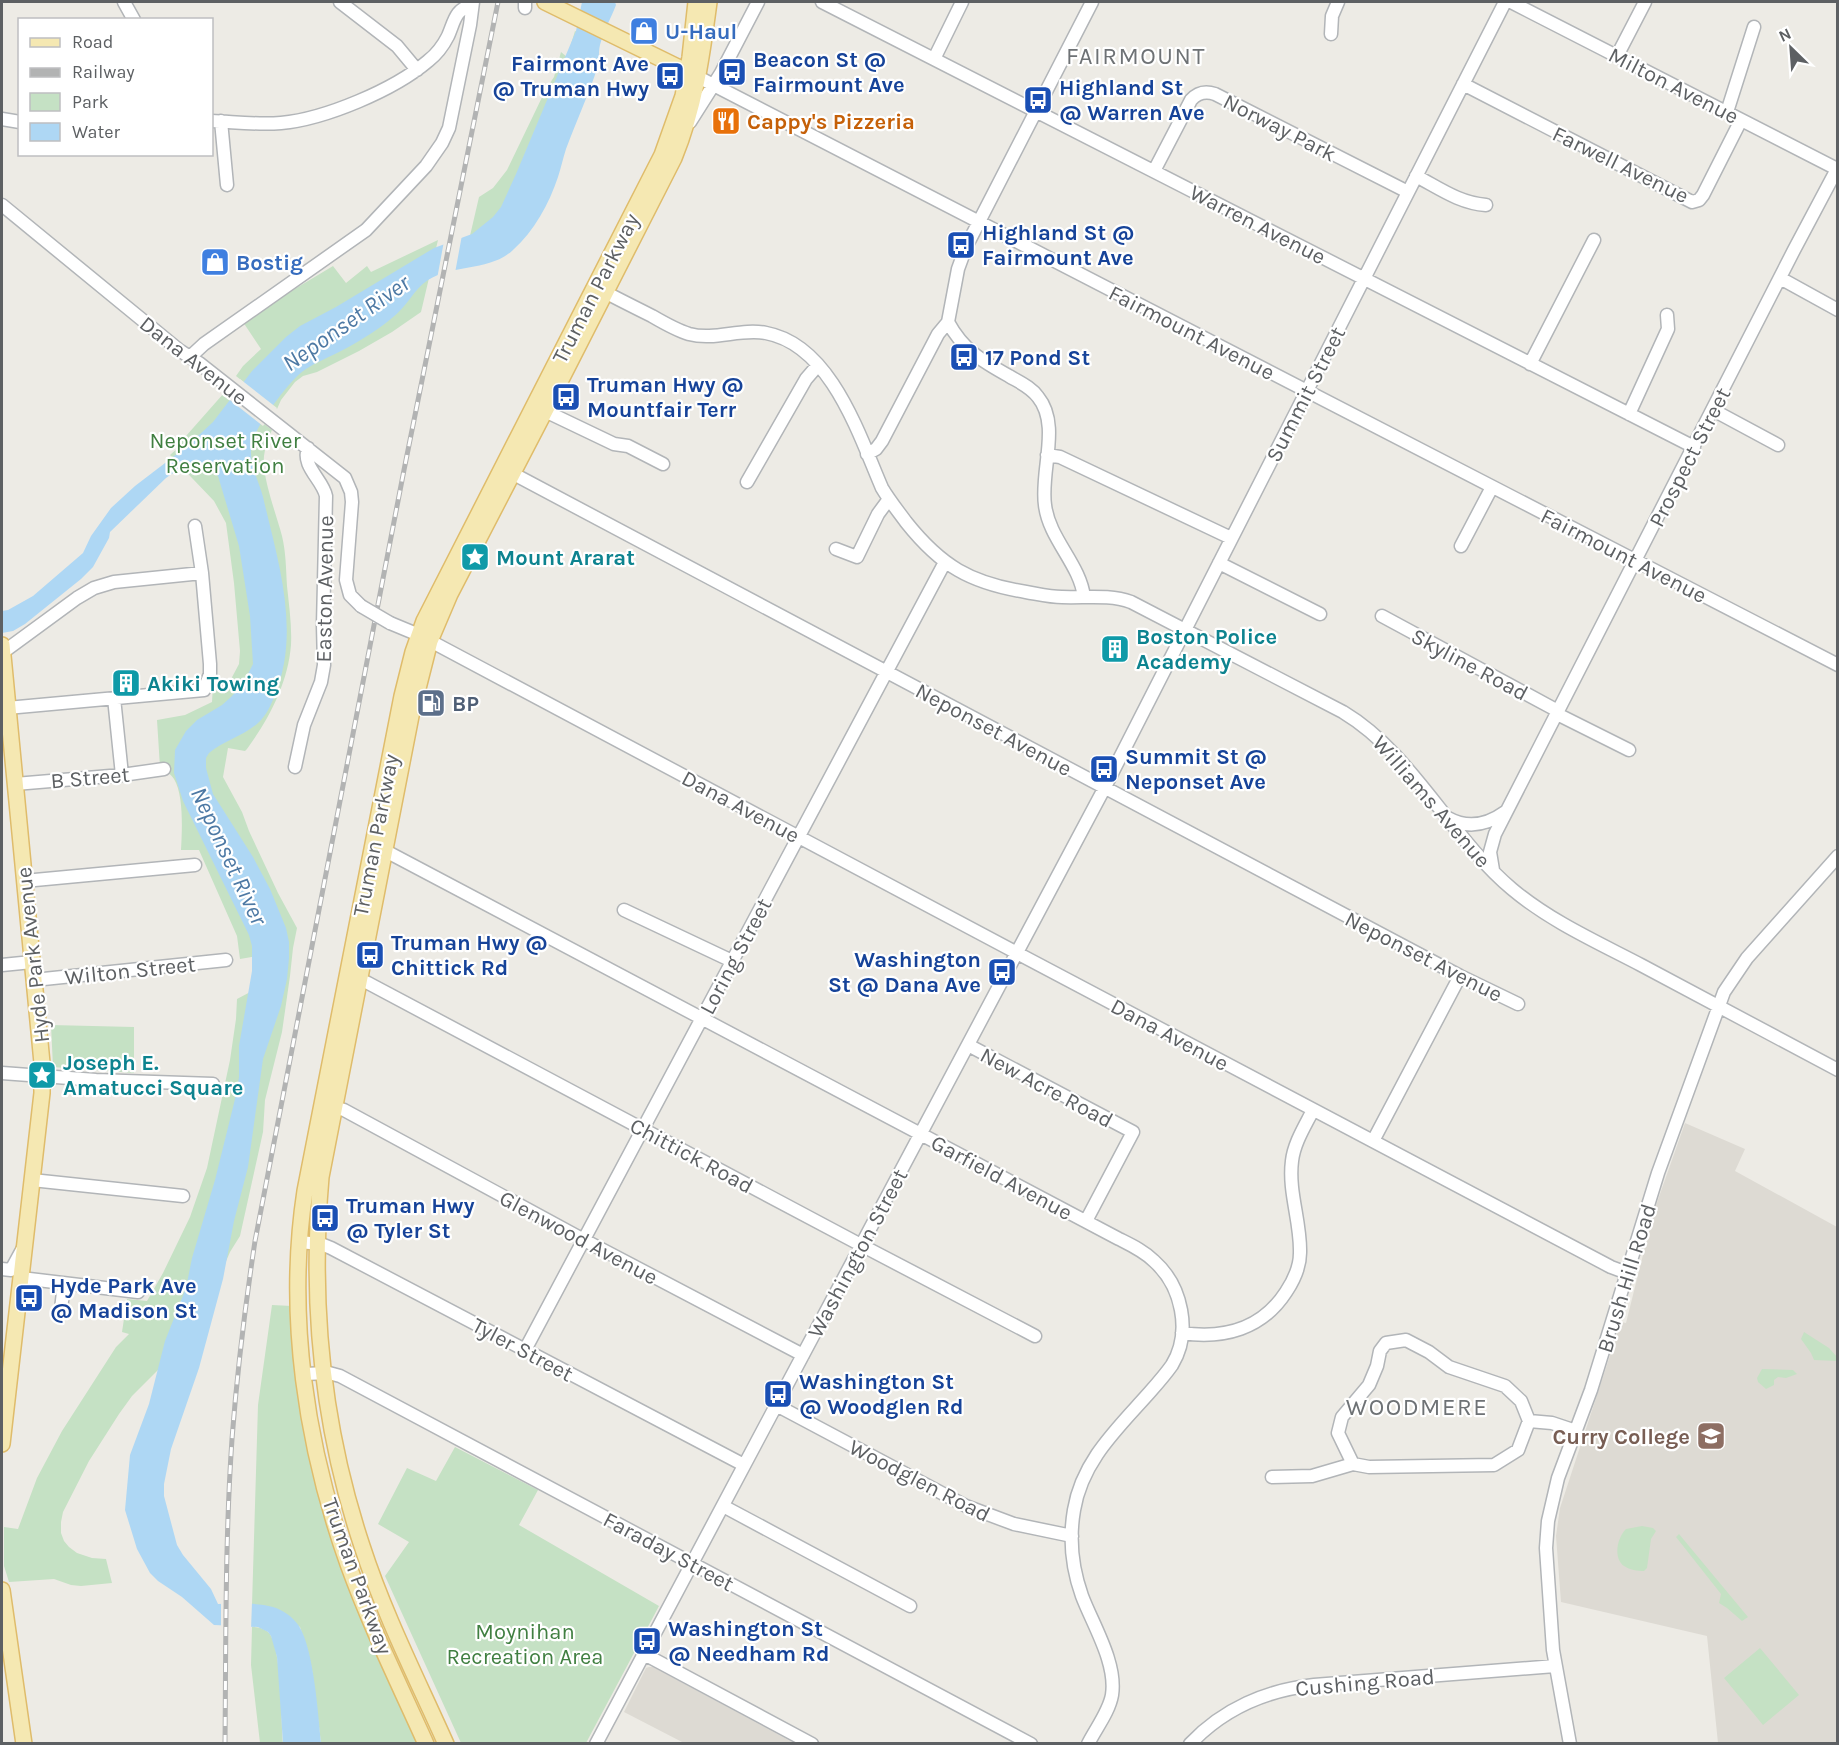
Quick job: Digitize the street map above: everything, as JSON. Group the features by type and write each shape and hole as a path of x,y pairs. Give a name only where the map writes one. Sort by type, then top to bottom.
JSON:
{"main road":[{"name":"Fairmount Avenue","path":"545,2 570,9 610,34 693,74"},
{"name":"Truman Parkway","path":"426,1743 375,1631 343,1548 320,1467 304,1374 298,1297 299,1242 305,1191 328,1105 379,847 411,716 424,638 454,559 545,411 662,155 693,74 696,2"},
{"name":"Truman Parkway","path":"508,471 600,290 666,175 684,131 693,74 709,2"},
{"name":"Hyde Park Avenue","path":"2,645 42,1076 42,1093 2,1444"},
{"name":"Truman Parkway","path":"328,1105 317,1244 317,1314 322,1373 336,1454 346,1497 379,1594 446,1743"},
{"path":"2,1590 24,1743"}],"street":[{"path":"124,2 133,18"},
{"path":"340,2 397,46 417,70"},
{"path":"684,131 714,86 758,2"},
{"name":"Warren Avenue","path":"822,2 1694,447"},
{"path":"934,59 962,2"},
{"path":"867,454 882,441 938,334 948,322 960,262 1092,2"},
{"path":"1331,34 1331,20 1338,2"},
{"name":"Summit Street","path":"1105,788 1505,2"},
{"name":"Milton Avenue","path":"1511,2 1837,169"},
{"path":"1617,56 1645,2"},
{"path":"227,185 216,121 255,125 313,118 387,88 430,60 448,36 456,15 472,4"},
{"path":"190,357 204,344 366,231 426,166 449,128 472,4"},
{"path":"1726,112 1754,27"},
{"name":"Fairmount Avenue","path":"693,74 1838,665"},
{"name":"Farwell Avenue","path":"1463,84 1692,202 1699,200 1703,195 1741,120"},
{"name":"Norway Park","path":"1154,171 1191,100 1202,92 1211,92 1408,192"},
{"path":"2,119 18,122"},
{"name":"Prospect Street","path":"1495,873 1490,857 1491,846 1508,809 1837,169"},
{"path":"1416,176 1453,197 1486,205"},
{"name":"Dana Avenue","path":"2,205 90,278 341,474 351,492 352,508 346,580 350,595 361,606 1313,1110 1611,1267 1627,1273"},
{"path":"1530,364 1594,240"},
{"path":"1780,278 1838,310"},
{"name":"Williams Avenue","path":"600,290 686,333 703,336 753,332 776,336 797,345 818,365 840,396 889,500 919,538 945,562 974,579 1001,588 1054,597 1125,599 1336,708 1358,721 1392,752 1444,816 1495,873 1521,896 1556,919 1838,1070"},
{"path":"1629,414 1668,329 1667,315"},
{"path":"948,322 970,352 1024,385 1038,397 1045,408 1049,419 1044,495 1047,516 1078,578 1084,597"},
{"path":"747,482 806,379 818,365"},
{"path":"1713,410 1778,445"},
{"path":"545,411 614,444 628,446 663,464"},
{"name":"Easton Avenue","path":"295,767 306,718 321,682 324,665 322,625 326,496 308,462 306,454 308,448"},
{"path":"1047,455 1060,458 1231,538"},
{"name":"Neponset Avenue","path":"508,471 1518,1004"},
{"path":"1461,546 1492,487"},
{"path":"836,549 857,557 878,513 889,500"},
{"path":"7,708 204,690 210,674 210,664 202,573 195,526"},
{"name":"Loring Street","path":"525,1350 945,562"},
{"path":"1219,563 1320,614"},
{"path":"2,653 76,598 94,588 114,582 202,573"},
{"name":"Skyline Road","path":"1382,616 1629,750"},
{"path":"114,698 122,775"},
{"name":"B Street","path":"15,784 165,769"},
{"name":"Washington Street","path":"596,1743 1105,788"},
{"path":"1444,816 1461,824 1474,825 1492,820 1508,809"},
{"name":"Garfield Avenue","path":"379,847 1086,1221 1141,1251 1160,1266 1174,1288 1179,1302 1182,1333 1176,1356 1169,1369 1107,1439 1093,1459 1076,1500 1072,1536 1076,1577 1113,1679 1108,1706 1088,1743"},
{"name":"Brush Hill Road","path":"1570,1743 1555,1666 1546,1531 1555,1488 1591,1390 1655,1182 1727,987 1747,958 1838,856"},
{"path":"24,881 195,865"},
{"path":"624,910 732,961"},
{"name":"Wilton Street","path":"34,980 226,960"},
{"path":"2,965 32,962"},
{"path":"1373,1141 1460,975"},
{"name":"Chittick Road","path":"354,977 1035,1336"},
{"name":"New Acre Road","path":"968,1044 1133,1132 1086,1221"},
{"path":"2,1073 96,1080 213,1084"},
{"name":"Glenwood Avenue","path":"328,1105 803,1355"},
{"path":"1182,1333 1219,1335 1243,1329 1270,1312 1289,1287 1298,1266 1300,1251 1292,1162 1298,1139 1313,1110"},
{"path":"32,1180 183,1196"},
{"name":"Tyler Street","path":"299,1242 331,1248 744,1465"},
{"path":"2,1269 11,1270 23,1247"},
{"path":"21,1278 138,1292"},
{"path":"60,1309 64,1284"},
{"path":"1272,1477 1312,1476 1353,1464 1369,1467 1494,1465 1518,1450 1529,1421 1521,1401 1505,1386 1449,1367 1429,1352 1406,1340 1386,1343 1380,1351 1369,1385 1342,1418 1338,1433 1353,1464"},
{"name":"Faraday Street","path":"304,1374 332,1373 340,1376 1031,1743"},
{"name":"Woodglen Road","path":"776,1405 966,1506 1014,1524 1072,1536"},
{"path":"1529,1421 1552,1423 1576,1431"},
{"path":"723,1506 910,1606"},
{"path":"644,1654 812,1743"},
{"name":"Cushing Road","path":"1190,1743 1231,1711 1260,1697 1290,1688 1555,1666"}],"shaded area":[{"name":"Curry College","path":"1685,1123 1745,1149 1735,1171 1837,1227 1837,1743 1718,1743 1707,1636 1561,1602 1556,1536 1560,1508 1621,1322 1626,1323 1654,1211"},
{"path":"653,1667 794,1743 684,1743 624,1712 646,1668"}],"green space":[{"path":"575,31 589,38 535,182 466,253 479,197 493,188 507,170 554,77 561,52 567,57"},
{"name":"Neponset River Reservation","path":"438,240 421,312 392,332 317,372 303,376 295,382 277,409 236,376 261,349 243,322 258,311 333,266 346,283 367,266 371,272"},
{"name":"Neponset River Reservation","path":"224,393 272,430 265,449 264,465 285,555 291,623 291,645 286,673 270,713 247,749 245,751 228,748 223,777 297,928 282,1032 265,1100 263,1132 240,1236 221,1273 164,1364 132,1396 119,1414 89,1461 63,1512 61,1533 64,1541 77,1553 92,1558 106,1559 112,1583 81,1586 54,1579 9,1582 4,1566 4,1527 18,1529 37,1478 62,1431 116,1347 129,1334 122,1332 127,1299 147,1301 190,1217 207,1168 230,1060 237,999 254,990 258,956 240,959 237,936 199,850 181,850 182,814 179,794 173,777 160,767 157,720 185,715 212,702 213,684 230,681 239,664 234,583 226,523 214,501 170,455 179,447 184,435 186,436"},
{"path":"51,1025 134,1027 134,1073 53,1067"},
{"path":"272,1305 292,1306 301,1408 419,1743 321,1743 312,1670 300,1627 263,1605 252,1605 258,1405"},
{"path":"1804,1332 1829,1348 1837,1357 1837,1361 1814,1360 1801,1339"},
{"path":"1762,1369 1793,1370 1797,1374 1786,1378 1778,1377 1774,1380 1774,1385 1766,1389 1757,1378"},
{"name":"Moynihan Recreation Area","path":"455,1447 538,1490 519,1525 659,1606 586,1743 461,1743 385,1576 409,1542 378,1524 407,1468 436,1481"},
{"path":"1642,1526 1653,1528 1656,1531 1651,1539 1647,1568 1644,1571 1624,1566 1617,1553 1626,1529"},
{"path":"1679,1534 1748,1617 1742,1621 1719,1603 1721,1594 1676,1537"},
{"path":"252,1627 265,1630 273,1641 279,1669 283,1743 260,1743 251,1665"},
{"path":"1760,1648 1799,1695 1763,1725 1724,1678"}],"water":[{"name":"Neponset River","path":"582,2 615,2 616,5 601,40 597,69 566,149 559,174 545,207 528,234 504,257 483,265 438,275 428,280 418,288 397,314 379,328 299,374 269,411 252,445 253,468 263,497 284,596 287,621 283,671 266,714 253,727 209,753 206,758 206,768 213,794 253,857 270,889 286,928 289,958 281,1006 263,1059 248,1167 234,1221 223,1279 199,1368 171,1449 164,1496 177,1545 211,1589 218,1604 267,1605 288,1614 299,1626 312,1666 321,1743 283,1743 277,1657 271,1636 258,1627 214,1625 182,1597 158,1581 150,1573 137,1549 125,1510 130,1455 149,1404 165,1341 186,1288 236,1095 239,1077 239,1046 252,971 252,946 249,935 183,801 174,773 175,750 186,731 197,720 231,697 243,684 253,664 250,616 239,546 218,476 199,465 192,465 173,473 110,532 93,567 81,579 13,631 2,633 2,611 33,596 83,553 91,536 111,508 213,422 252,371 286,337 300,326 434,248 472,234 493,217 501,207 516,174 576,31"}],"pier":[{"path":"462,235 455,273 437,279 444,241"},
{"path":"240,379 277,408 263,426 226,397"},
{"path":"221,1601 252,1602 251,1630 221,1628"}],"railway":[{"path":"225,1744 226,1591 232,1439 255,1241 404,470 498,2"}],"place":[{"name":"U-Haul","path":"644,31"},
{"name":"Beacon St @ Fairmount Ave","path":"732,72"},
{"name":"Fairmont Ave @ Truman Hwy","path":"670,76"},
{"name":"Highland St @ Warren Ave","path":"1038,100"},
{"name":"Cappy's Pizzeria","path":"726,121"},
{"name":"Highland St @ Fairmount Ave","path":"961,245"},
{"name":"Bostig","path":"215,262"},
{"name":"17 Pond St","path":"964,357"},
{"name":"Truman Hwy @ Mountfair Terr","path":"566,397"},
{"name":"Mount Ararat","path":"475,557"},
{"name":"Boston Police Academy","path":"1115,649"},
{"name":"Akiki Towing","path":"126,683"},
{"name":"BP","path":"431,703"},
{"name":"Summit St @ Neponset Ave","path":"1104,769"},
{"name":"Truman Hwy @ Chittick Rd","path":"370,955"},
{"name":"Washington St @ Dana Ave","path":"1002,972"},
{"name":"Joseph E. Amatucci Square","path":"42,1075"},
{"name":"Truman Hwy @ Tyler St","path":"325,1218"},
{"name":"Hyde Park Ave @ Madison St","path":"29,1298"},
{"name":"Washington St @ Woodglen Rd","path":"778,1394"},
{"name":"Curry College","path":"1711,1436"},
{"name":"Washington St @ Needham Rd","path":"647,1641"}],"district":[{"name":"FAIRMOUNT","path":"1136,56"},
{"name":"WOODMERE","path":"1417,1407"}]}
